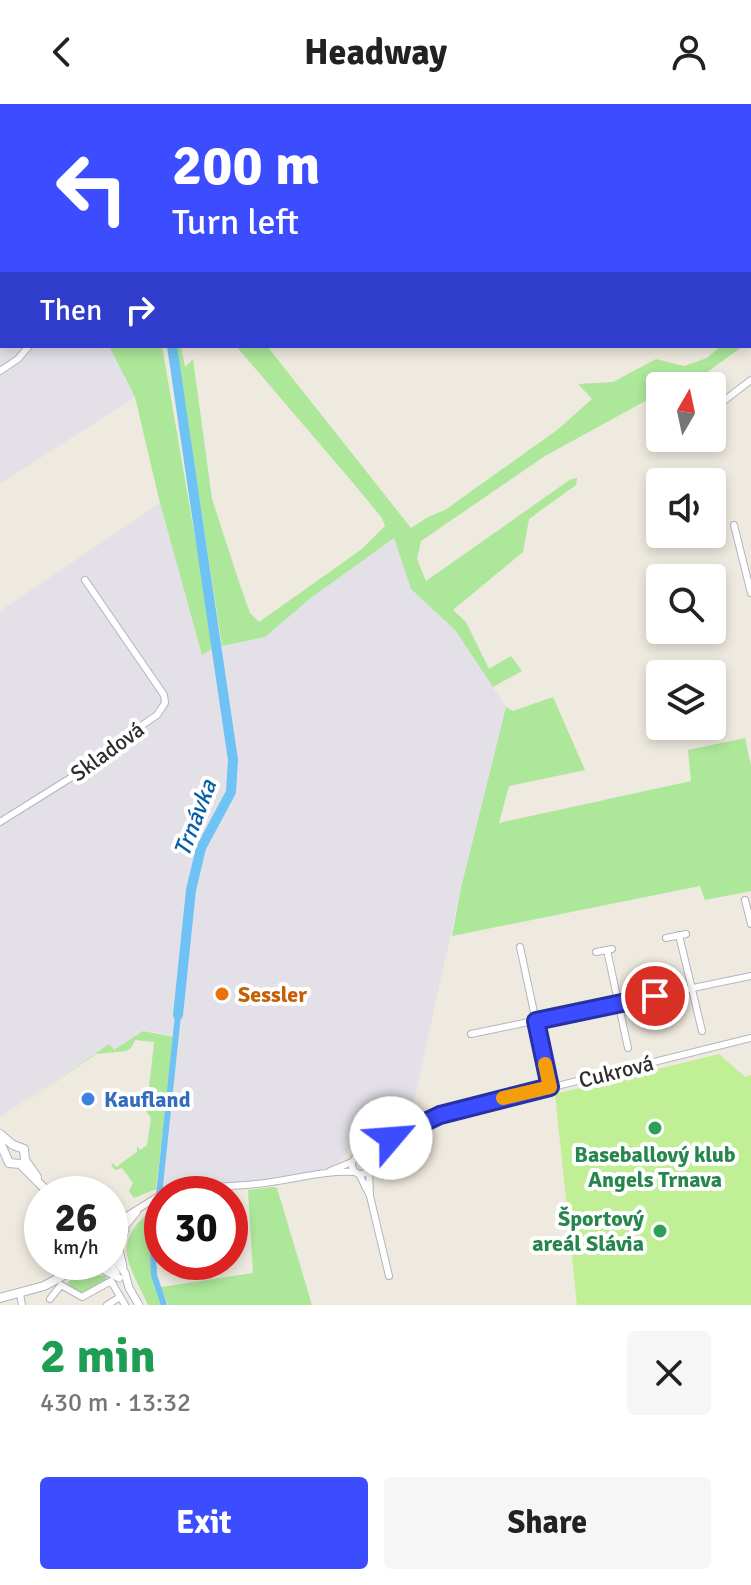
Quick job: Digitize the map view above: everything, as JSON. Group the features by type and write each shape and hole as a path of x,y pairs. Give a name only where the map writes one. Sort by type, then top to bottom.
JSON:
{"main road":[{"path":"0,1134 13,1145 24,1149 22,1162 34,1176"},
{"path":"0,1142 9,1163 22,1162"},
{"path":"6,1153 13,1145"},
{"path":"0,1298 62,1280"}],"street":[{"path":"0,371 18,359 27,348"},
{"path":"726,399 751,380"},
{"path":"734,525 751,593"},
{"name":"Skladová","path":"0,822 72,777 157,715 165,703 164,695 85,580"},
{"path":"745,900 751,924"},
{"path":"666,938 683,934 702,1031"},
{"path":"520,947 550,1087"},
{"path":"596,952 610,950 628,1048"},
{"path":"471,1034 751,976"},
{"name":"Cukrová","path":"362,1155 440,1115 751,1038"},
{"name":"Cukrová","path":"370,1167 391,1138"},
{"path":"327,1173 352,1162 355,1157 367,1157 370,1196 389,1276"},
{"path":"352,1162 370,1196"},
{"path":"248,1184 327,1173 357,1173 370,1167"},
{"path":"128,1217 144,1205"},
{"path":"128,1225 139,1209"},
{"path":"50,1299 62,1280 82,1297 111,1281 125,1305"},
{"path":"125,1280 139,1305"},
{"path":"20,1294 22,1305"},
{"path":"107,1305 120,1297"}],"shaded area":[{"path":"0,348 110,348 135,397 0,484"},
{"path":"160,503 202,655 214,648 265,637 312,597 394,537 411,589 455,630 506,707 461,888 409,1124 397,1130 382,1128 374,1142 360,1149 349,1148 339,1162 316,1172 248,1182 248,1176 161,1176 177,1037 144,1030 114,1050 109,1044 0,1117 0,611"}],"green space":[{"path":"110,348 162,348 214,648 202,655 160,503 135,397"},
{"path":"176,348 181,348 185,367 193,359 212,499 250,613 259,622 362,549 385,526 354,484 238,348 269,348 411,528 445,510 557,430 592,399 578,384 613,382 656,359 684,366 707,358 719,348 740,348 707,372 646,372 646,401 545,456 421,541 417,559 426,581 571,479 577,478 576,485 529,519 523,552 453,610 466,622 489,669 511,656 522,671 493,687 455,630 411,589 394,538 312,597 265,637 222,646"},
{"path":"553,697 585,770 509,786 499,823 691,781 688,750 745,738 751,766 751,891 705,900 700,886 452,936 506,707 513,711"},
{"path":"143,1031 174,1037 158,1176 144,1176 144,1194 134,1198 129,1191 133,1183 122,1168 115,1170 111,1165 113,1163 116,1167 137,1152 137,1146 140,1150 147,1145 151,1118 136,1097 149,1088 154,1042 135,1040 126,1051 96,1054 0,1120 109,1044 114,1050"},
{"path":"719,1054 745,1077 751,1075 751,1305 577,1305 555,1094"},
{"path":"277,1188 312,1305 168,1305 161,1287 207,1280 248,1280 248,1274 253,1273 248,1190"},
{"path":"144,1217 144,1280 155,1280 163,1305 148,1305 129,1265 128,1240"},
{"path":"70,1280 109,1280 82,1295 67,1284"}],"waterway":[{"name":"Trnávka","path":"172,348 233,760 231,792 201,848 191,890 178,1015"},
{"name":"Trnávka","path":"164,1305 154,1275 153,1252 178,1015"}],"slow traffic":[{"path":"503,1098 550,1087 545,1064"}],"place":[{"name":"Sessler","path":"222,994"},
{"name":"Kaufland","path":"88,1099"},
{"name":"Baseballový klub Angels Trnava","path":"655,1128"},
{"name":"Športový areál Slávia","path":"660,1231"}],"route":[{"path":"391,1138 440,1115 550,1087 536,1021 655,996"}]}
